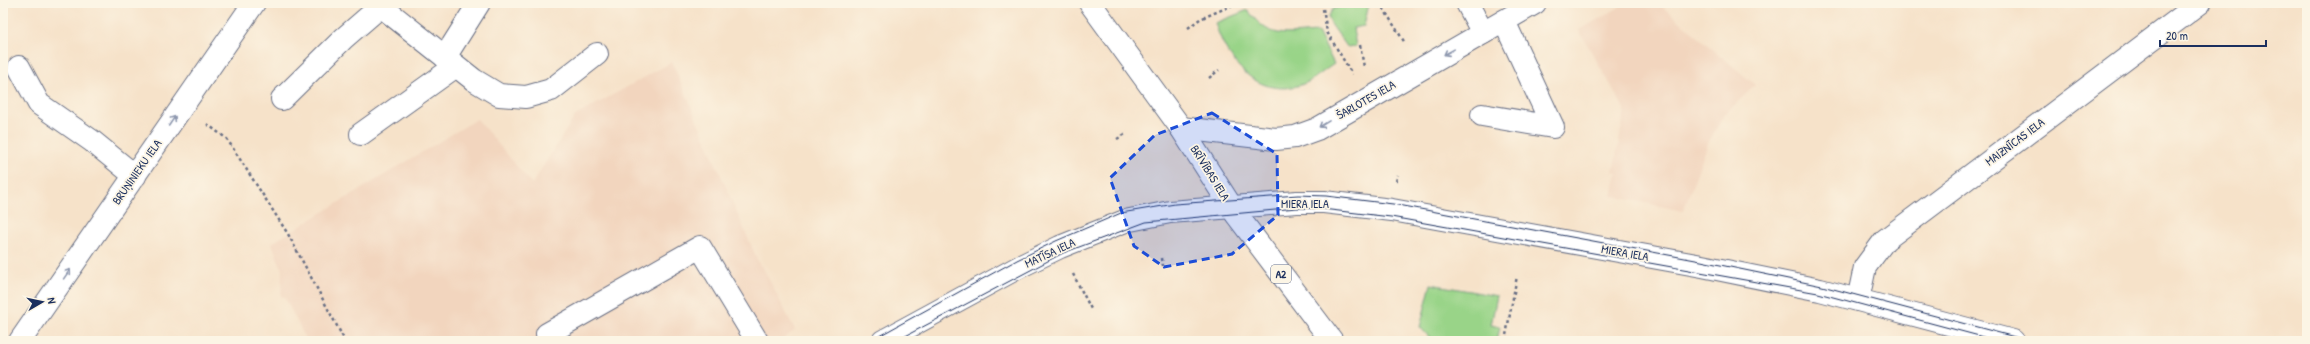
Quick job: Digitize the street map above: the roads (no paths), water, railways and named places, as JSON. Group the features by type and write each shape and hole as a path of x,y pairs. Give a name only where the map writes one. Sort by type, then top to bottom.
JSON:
{"main road":[{"name":"BRUŅINIEKU IELA","path":"20,341 254,3"},
{"path":"361,134 451,62 479,3"},
{"name":"BRĪVĪBAS IELA","path":"1090,3 1181,128 1231,207 1332,341"},
{"path":"1467,3 1483,33"},
{"name":"ŠARLOTES IELA","path":"1181,128 1276,139 1295,136 1317,129 1535,3"},
{"name":"MAIZNĪCAS IELA","path":"1858,300 1864,267 1885,240 2200,3"},
{"path":"282,99 379,5 474,80 499,95 526,97 551,90 597,54"},
{"path":"1482,114 1553,127 1504,21"},
{"path":"19,67 39,104 92,141 135,176"},
{"name":"MIERA IELA","path":"1231,207 1304,202 1392,210 1702,266 1820,290 2013,341"},
{"name":"MATĪSA IELA","path":"883,341 1060,247 1125,220 1143,216 1231,207"},
{"path":"543,339 700,247 757,341"}],"tram line":[{"path":"870,341 1017,260 1056,241 1121,213 1175,204 1298,195 1326,196 1393,204 1701,261 1822,286 2030,341"},
{"path":"896,341 1063,253 1146,222 1297,208 1322,209 1391,217 1818,293 1998,341"}]}
